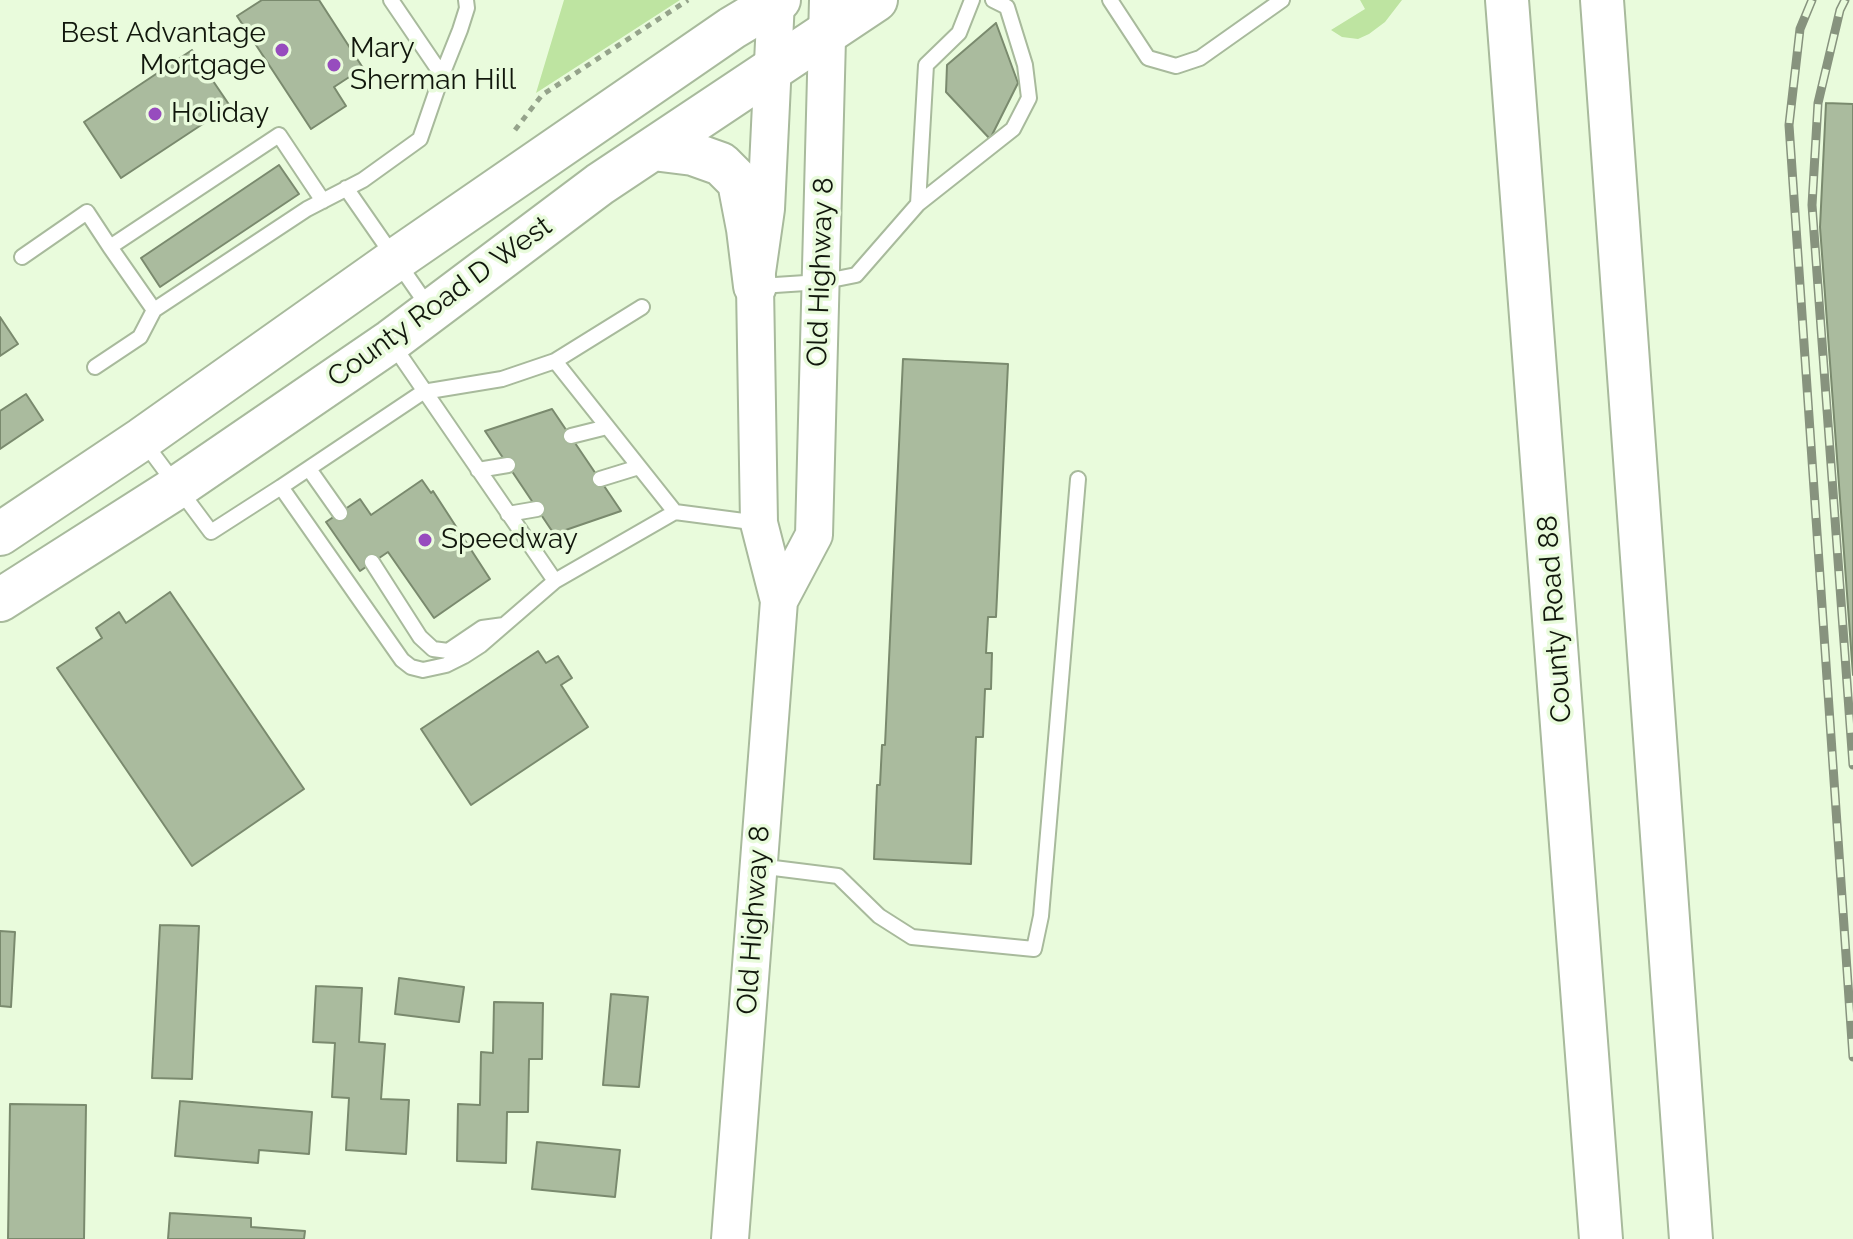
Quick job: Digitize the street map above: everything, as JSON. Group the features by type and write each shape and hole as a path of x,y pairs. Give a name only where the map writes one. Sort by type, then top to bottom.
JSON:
{"main road":[{"name":"County Road D West","path":"0,600 179,486 433,312 600,184 772,68 828,15 876,0"},
{"name":"County Road 88","path":"1507,0 1601,1239"},
{"path":"1602,0 1691,1239"},
{"name":"County Road D West","path":"0,534 142,439 732,28 777,1"},
{"path":"653,149 693,154 721,164 739,182 755,286"}],"street":[{"name":"Old Highway 8","path":"730,1239 779,601 759,523 755,286 766,209 777,1"},
{"name":"Old Highway 8","path":"779,601 814,535 828,15"}],"lane":[{"path":"391,0 442,75"},
{"path":"95,367 140,337 154,310 323,201 363,180 420,139 460,30 467,8 466,0"},
{"path":"918,204 926,65 959,33 972,0"},
{"path":"755,286 821,282 856,275 918,204 1013,129 1029,98 1025,65 1007,7 993,0"},
{"path":"1110,0 1148,58 1176,66 1200,58 1282,0"},
{"path":"110,247 279,135 323,201"},
{"path":"346,188 433,312"},
{"path":"22,257 87,212 154,310"},
{"path":"142,439 211,532 423,392 502,379 555,361 642,307"},
{"path":"391,341 555,581"},
{"path":"555,361 675,512"},
{"path":"571,436 607,427"},
{"path":"478,470 508,465"},
{"path":"600,479 639,467"},
{"path":"309,469 340,513"},
{"path":"757,866 838,876 879,916 912,937 1034,949 1041,916 1078,479"},
{"path":"281,487 402,660 411,667 423,670 446,665 481,645 555,581 675,512 759,523"},
{"path":"508,514 537,509"},
{"path":"372,562 420,637 433,649 448,651 482,628 504,625"}],"green space":[{"path":"564,0 680,0 536,93"},
{"path":"1360,0 1402,0 1385,22 1358,39 1342,37 1331,30 1365,9"}],"building":[{"path":"262,0 319,0 363,68 334,87 346,106 311,129 237,16"},
{"path":"996,23 1018,83 990,139 946,92 947,65"},
{"path":"192,50 230,106 121,178 84,122"},
{"path":"1826,103 1853,104 1853,675 1820,227"},
{"path":"279,165 299,194 160,287 141,258"},
{"path":"0,317 18,344 0,356"},
{"path":"903,359 1008,364 996,617 988,617 986,653 992,653 991,689 985,689 983,737 976,737 971,864 874,859 877,785 880,785 882,745 885,745"},
{"path":"26,394 43,420 0,449 0,411"},
{"path":"552,409 621,511 554,534 485,431"},
{"path":"422,480 431,493 433,491 490,579 434,618 388,552 360,571 326,522 360,499 371,515"},
{"path":"170,592 304,789 192,866 57,668 102,638 96,628 119,612 126,623"},
{"path":"538,651 546,663 558,656 572,678 561,685 588,727 471,805 421,729"},
{"path":"160,925 199,926 192,1079 152,1078"},
{"path":"0,931 15,932 11,1007 0,1006"},
{"path":"399,978 464,987 459,1022 395,1014"},
{"path":"316,986 362,988 359,1042 385,1044 381,1099 409,1100 406,1154 346,1150 349,1098 332,1097 335,1043 313,1042"},
{"path":"611,994 648,997 639,1087 603,1085"},
{"path":"494,1002 543,1003 542,1059 529,1059 528,1112 507,1112 506,1163 457,1161 458,1104 480,1105 481,1052 493,1053"},
{"path":"180,1101 312,1112 309,1154 259,1150 258,1163 175,1156"},
{"path":"10,1104 86,1105 84,1239 8,1239"},
{"path":"537,1142 620,1150 615,1197 532,1189"},
{"path":"170,1213 251,1218 251,1227 305,1231 304,1239 168,1239"}],"railway":[{"path":"1812,0 1800,29 1789,125 1853,1057"},
{"path":"1845,0 1818,103 1812,205 1853,765"}],"place":[{"name":"Best Advantage Mortgage","path":"282,50"},
{"name":"Mary Sherman Hill","path":"334,65"},
{"name":"Holiday","path":"155,114"},
{"name":"Speedway","path":"425,540"}]}
